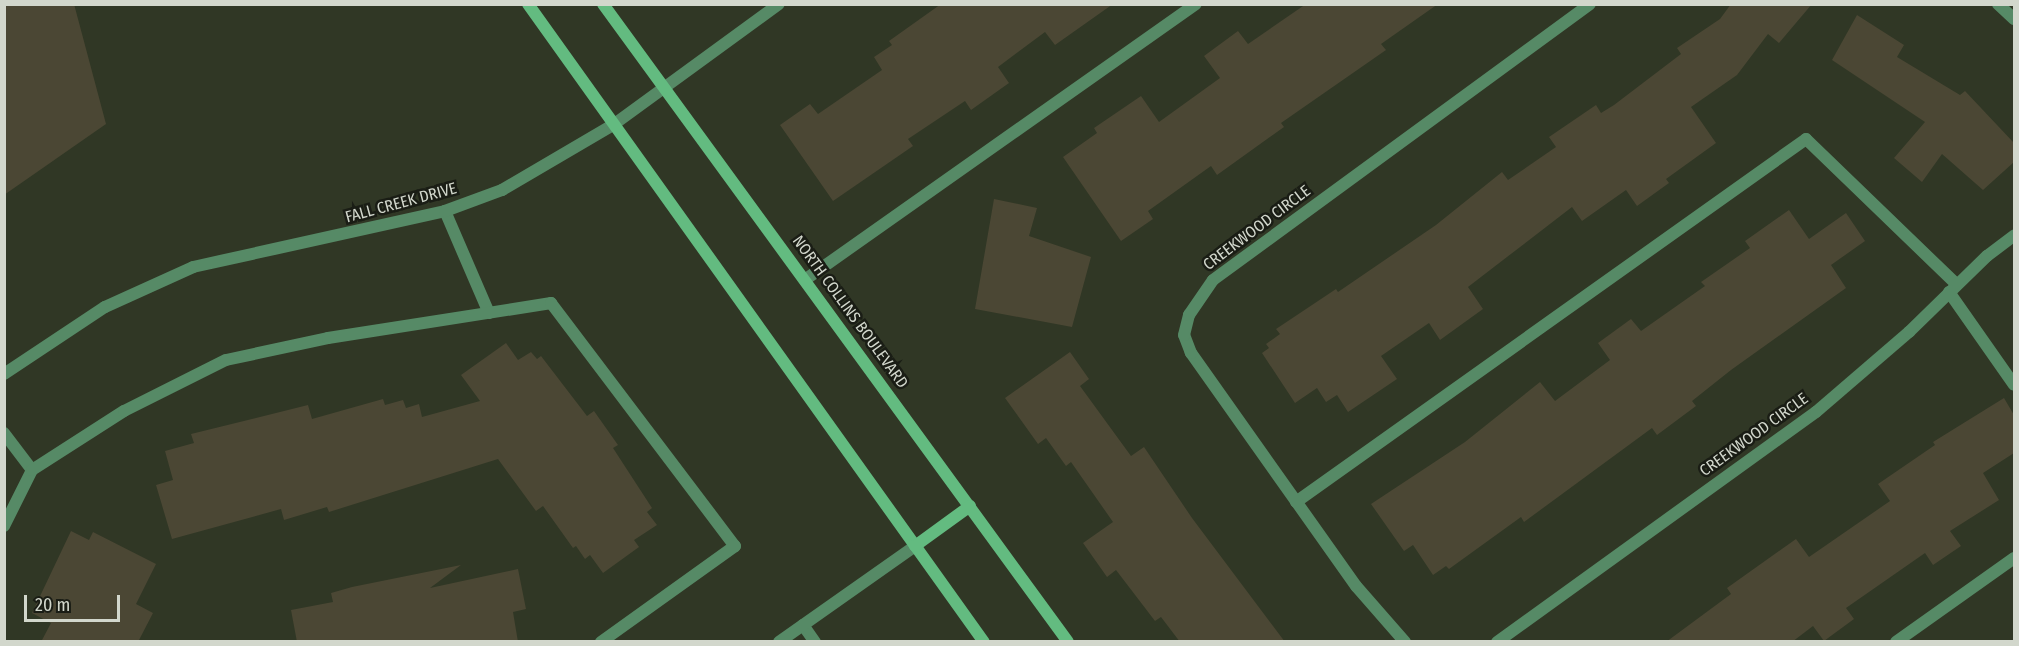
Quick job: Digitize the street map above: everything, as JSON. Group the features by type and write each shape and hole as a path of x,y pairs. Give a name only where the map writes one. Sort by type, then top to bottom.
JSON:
{"main road":[{"path":"528,4 984,642"},
{"name":"NORTH COLLINS BOULEVARD","path":"603,4 806,279 1068,642"},
{"path":"915,546 970,506"}],"street":[{"name":"FALL CREEK DRIVE","path":"4,374 105,307 194,267 445,211 502,190 613,125 779,4"},
{"path":"806,279 1196,4"},
{"name":"CREEKWOOD CIRCLE","path":"1405,642 1382,619 1296,502 1191,353 1184,335 1197,299 1213,280 1590,4"},
{"path":"1998,4 2014,19"},
{"path":"1296,502 1806,139 1952,288 2014,385"},
{"path":"445,211 489,312"},
{"name":"CREEKWOOD CIRCLE","path":"1497,642 1816,412 1909,332 1952,288 2014,236"},
{"path":"4,526 32,470 124,411 226,360 328,338 551,303 735,546 601,642"},
{"path":"4,433 32,470"},
{"path":"779,642 915,546"},
{"path":"1896,642 2014,558"},
{"path":"802,625 815,642"}],"building":[{"path":"4,4 74,4 106,124 4,195"},
{"path":"941,4 1113,4 1055,45 1045,32 998,67 1009,83 971,110 965,101 908,139 913,146 833,201 780,125 810,104 818,114 882,70 874,57 892,45 889,41"},
{"path":"1306,4 1438,4 1381,44 1386,50 1281,123 1284,127 1217,175 1211,166 1148,211 1153,219 1121,241 1063,157 1097,133 1094,128 1141,96 1159,122 1220,78 1204,56 1238,31 1248,44"},
{"path":"1731,4 1812,4 1779,43 1768,34 1737,75 1691,107 1716,143 1666,179 1669,183 1637,206 1626,190 1582,221 1572,207 1468,287 1483,309 1440,340 1429,323 1381,356 1397,379 1348,412 1337,395 1326,402 1317,388 1295,403 1262,353 1269,348 1266,344 1280,334 1276,329 1336,289 1338,292 1436,225 1502,172 1508,180 1556,147 1549,137 1596,105 1601,113 1614,105 1681,54 1677,48 1720,19"},
{"path":"1857,15 1904,45 1897,57 1960,95 1965,91 2014,143 2014,162 1983,190 1942,154 1922,182 1894,158 1925,122 1832,60"},
{"path":"994,199 1037,208 1029,236 1091,257 1072,327 975,309"},
{"path":"1789,210 1809,239 1846,213 1865,241 1831,265 1846,288 1731,370 1692,401 1696,406 1657,435 1652,428 1524,522 1521,517 1449,569 1446,566 1433,575 1413,545 1404,551 1371,504 1465,442 1540,382 1555,401 1610,360 1598,343 1631,319 1641,331 1705,286 1701,282 1750,248 1745,241"},
{"path":"506,343 518,360 531,352 537,359 541,356 587,416 594,411 618,445 613,448 652,508 647,512 657,525 634,540 639,547 603,573 590,555 585,559 576,546 573,548 543,506 536,511 498,459 329,512 327,507 284,520 281,509 172,539 156,485 173,480 165,451 194,443 191,434 308,405 312,419 383,399 385,405 403,400 406,408 419,404 422,417 480,401 461,375"},
{"path":"1070,352 1089,379 1080,386 1131,456 1144,447 1192,518 1285,642 1180,642 1161,617 1155,621 1116,570 1107,577 1083,543 1113,522 1071,462 1066,466 1046,438 1038,444 1005,398"},
{"path":"2004,398 2014,415 2014,453 1983,473 1999,500 1950,531 1961,546 1933,565 1925,553 1846,608 1854,619 1824,641 1813,626 1792,642 1666,642 1731,594 1727,588 1796,539 1809,557 1890,501 1878,484 1935,445 1933,442"},
{"path":"71,531 89,540 93,532 156,564 136,604 153,613 138,642 41,642 51,623 32,613"},
{"path":"461,565 430,588 518,569 526,609 513,612 518,642 297,642 291,610 333,602 331,593 352,587"}]}
